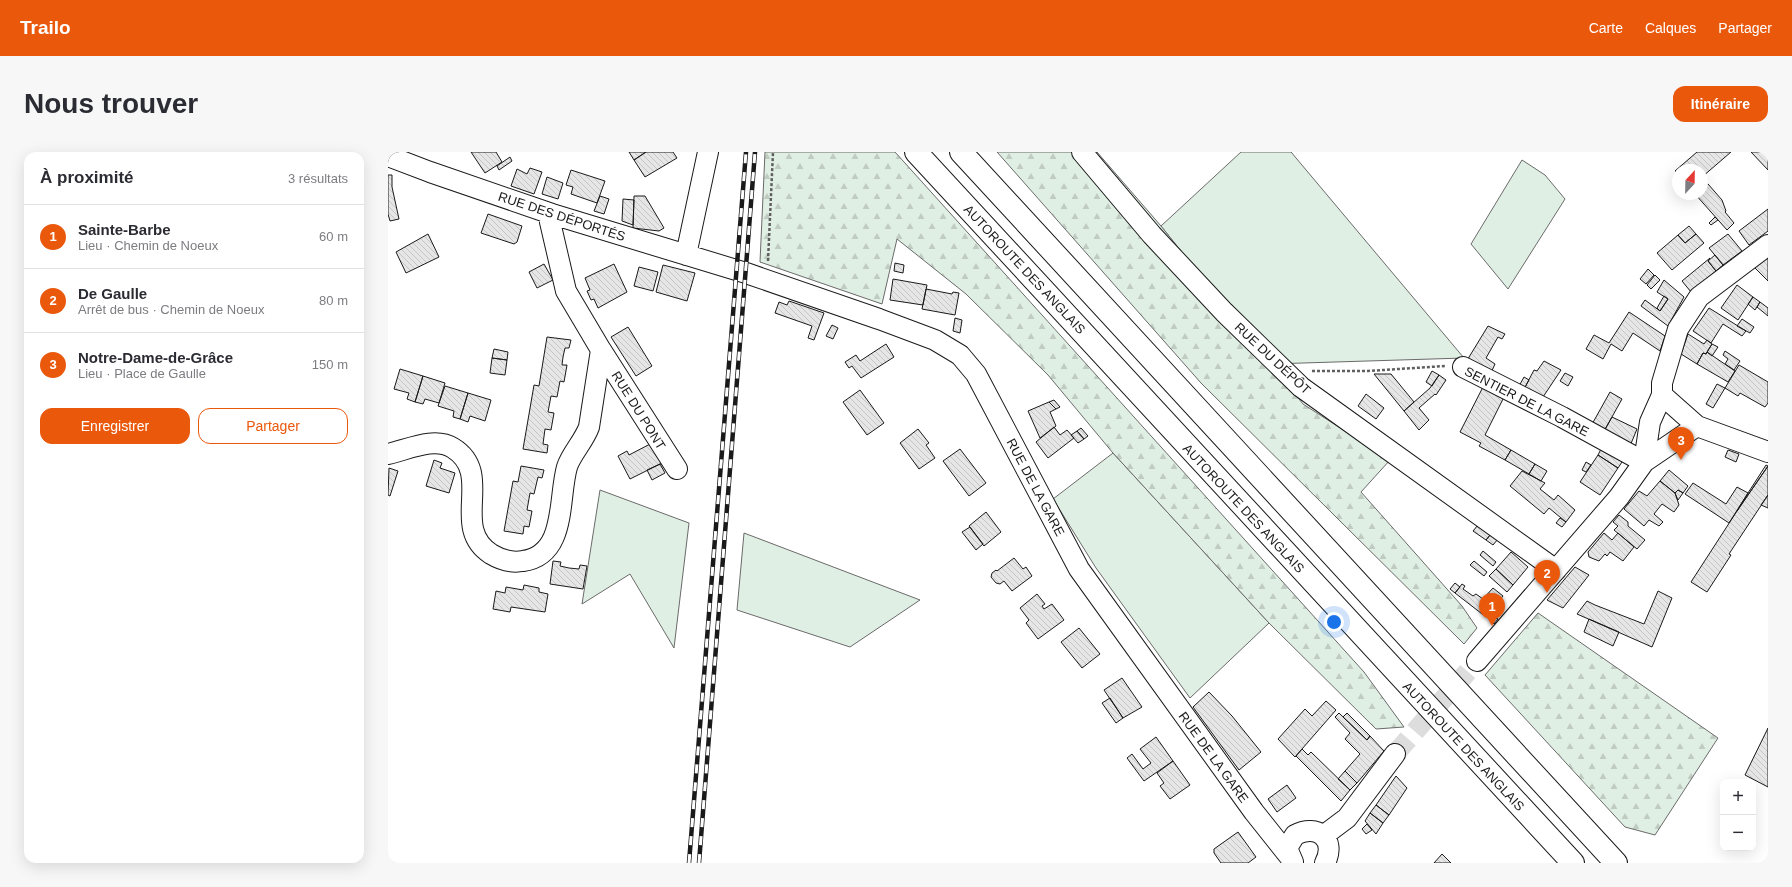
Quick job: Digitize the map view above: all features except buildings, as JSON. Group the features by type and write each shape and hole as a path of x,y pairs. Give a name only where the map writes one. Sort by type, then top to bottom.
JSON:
{"highway":[{"name":"AUTOROUTE DES ANGLAIS","path":"916,152 1572,863"},
{"path":"961,152 1616,863"}],"street":[{"path":"686,255 708,152"},
{"name":"RUE DU DÉPÔT","path":"1082,152 1152,235 1224,312 1301,386 1556,570"},
{"name":"RUE DES DÉPORTÉS","path":"388,156 552,214 737,271"},
{"name":"RUE DU PONT","path":"552,214 550,222 566,291 601,350 677,469"},
{"path":"1644,462 1650,422 1662,395 1662,383 1678,329 1700,297 1768,245"},
{"name":"RUE DE LA GARE","path":"737,271 879,319 935,340 960,355 976,374 1079,569 1254,812 1291,860"},
{"name":"RUE DU PONT","path":"388,454 431,444 442,444 452,447 464,457 470,466 473,478 472,529 480,545 495,556 506,561 519,562 535,558 548,546 557,530 568,466 584,439 589,427 601,350"},
{"name":"SENTIER DE LA GARE","path":"1463,367 1562,417 1644,462"},
{"path":"1662,395 1697,426 1768,452"},
{"path":"1477,661 1618,497 1644,462 1697,426"},
{"path":"1323,836 1347,818 1395,754"},
{"path":"1254,812 1275,825 1301,831 1313,831 1323,836 1328,842 1330,861"},
{"path":"1291,860 1287,848 1294,835 1301,831"}],"path":[{"path":"767,280 772,152"},
{"name":"SENTIER DE LA GARE","path":"1284,371 1368,371 1437,366 1463,367"}],"green space":[{"path":"765,152 895,152 1364,672 1404,727 1376,729 1269,623 1113,453 1048,375 966,294 897,239 882,304 760,262"},
{"path":"997,152 1097,152 1161,226 1303,404 1390,460 1361,492 1462,606 1477,628 1464,644 1201,383"},
{"path":"1241,152 1291,152 1464,358 1271,364 1161,226"},
{"path":"1522,160 1545,175 1565,199 1508,289 1471,244"},
{"path":"1113,453 1269,623 1190,698 1096,568 1053,499"},
{"path":"600,490 689,523 674,648 630,574 582,604"},
{"path":"744,533 920,600 850,647 737,610"},
{"path":"1538,613 1718,738 1655,835 1625,827 1485,675"}],"tunnel":[{"path":"1395,754 1477,661"}],"railway":[{"path":"689,863 746,152"},
{"path":"699,863 755,152"}],"place":[{"name":"Notre-Dame-de-Grâce","path":"1681,460"},
{"name":"De Gaulle","path":"1547,593"},
{"name":"Sainte-Barbe","path":"1492,626"}]}
